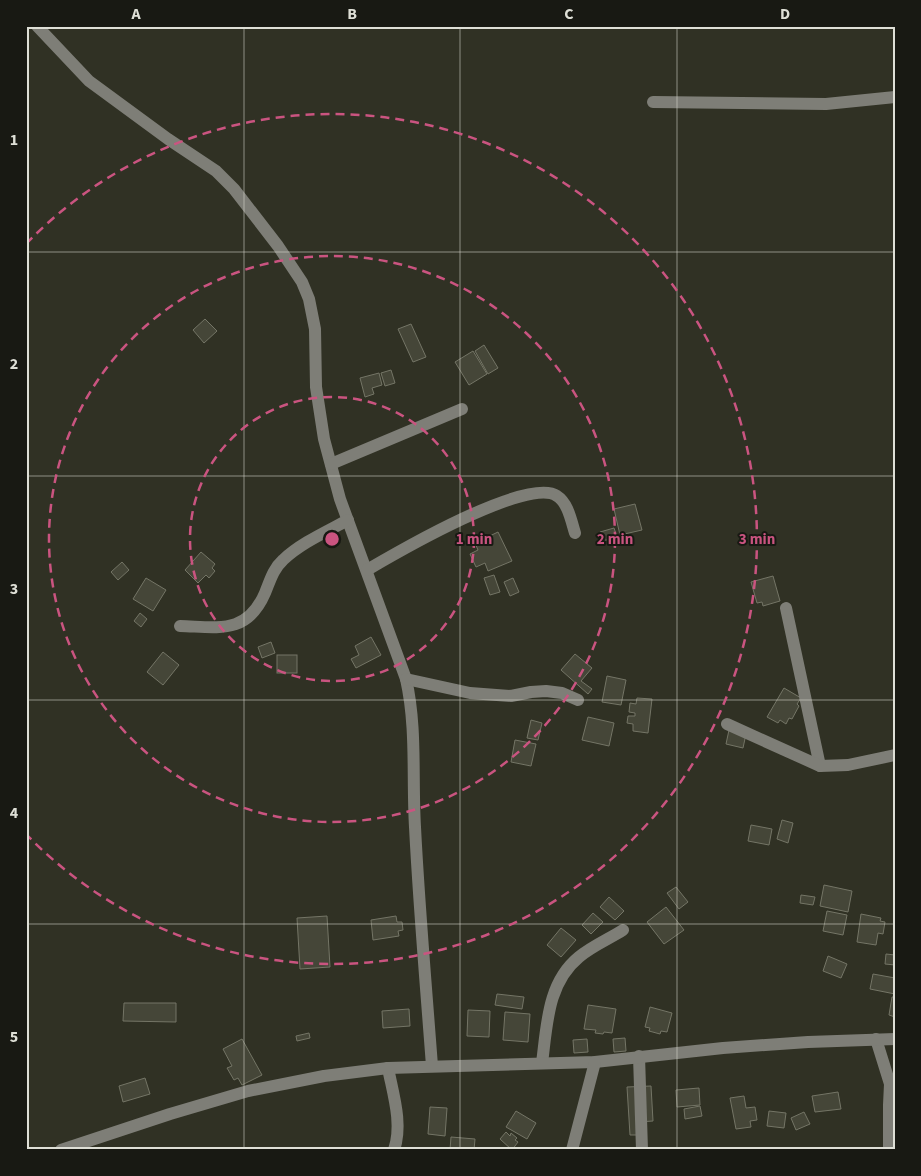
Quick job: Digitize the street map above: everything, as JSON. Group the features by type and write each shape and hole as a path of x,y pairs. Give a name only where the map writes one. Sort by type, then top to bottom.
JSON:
{"street":[{"path":"38,26 90,81 168,139 216,171 234,189 278,246 302,282 309,299 315,329 316,387 324,439 348,520 406,679 411,700 414,824 432,1066"},
{"path":"653,102 826,104 895,97"},
{"path":"331,464 462,409"},
{"path":"367,570 422,538 474,513 524,496 543,492 556,495 565,504 575,533"},
{"path":"180,626 224,627 244,622 264,595 271,575 282,561 304,544 348,520"},
{"path":"786,608 820,766"},
{"path":"406,679 470,693 510,696 546,691 562,693 578,700"},
{"path":"727,724 820,766 848,765 895,755"},
{"path":"542,1063 549,1008 558,984 567,969 580,956 623,930"},
{"path":"61,1150 86,1146 248,1091 324,1076 388,1068 595,1062 639,1056 742,1047 895,1039"},
{"path":"876,1040 892,1080 889,1105 889,1150"},
{"path":"639,1056 642,1150"},
{"path":"572,1150 595,1062"},
{"path":"388,1068 398,1124 394,1150"}],"building":[{"path":"205,319 217,331 204,343 193,330"},
{"path":"411,324 426,357 413,362 398,329"},
{"path":"484,345 498,368 488,374 475,351"},
{"path":"473,351 487,374 469,385 455,362"},
{"path":"391,370 395,383 385,386 381,373"},
{"path":"379,373 382,385 372,388 374,394 365,397 360,378"},
{"path":"635,504 642,530 620,535 614,509"},
{"path":"614,528 617,537 603,541 600,532"},
{"path":"498,532 512,561 488,571 485,563 476,567 470,554 478,550 475,543"},
{"path":"201,552 215,564 212,568 215,571 209,578 206,575 198,583 185,570"},
{"path":"122,562 129,570 118,580 111,572"},
{"path":"494,575 500,592 490,595 484,578"},
{"path":"773,576 780,601 763,606 762,602 757,603 751,582"},
{"path":"146,578 166,590 153,611 133,599"},
{"path":"513,578 519,592 510,596 504,582"},
{"path":"140,613 147,619 141,627 134,621"},
{"path":"371,637 381,655 356,668 351,659 359,655 355,646"},
{"path":"271,642 275,653 262,658 258,647"},
{"path":"163,652 179,665 163,685 147,672"},
{"path":"575,654 592,668 581,681 592,689 588,694 561,670"},
{"path":"277,655 297,655 297,673 277,673"},
{"path":"607,676 626,680 621,705 602,702"},
{"path":"784,688 801,698 792,719 789,718 786,724 780,720 778,723 767,717"},
{"path":"637,698 652,699 648,733 633,731 633,724 627,723 628,716 635,716 635,713 629,712 630,703 636,704"},
{"path":"588,717 614,723 609,746 582,740"},
{"path":"531,720 542,723 538,740 527,738"},
{"path":"729,730 746,734 743,748 726,744"},
{"path":"515,740 536,744 531,766 511,762"},
{"path":"782,820 793,823 788,843 777,839"},
{"path":"751,825 772,829 769,845 748,841"},
{"path":"824,885 852,891 848,912 820,906"},
{"path":"676,887 688,902 679,909 667,893"},
{"path":"801,895 815,897 813,905 800,903"},
{"path":"609,897 624,911 615,920 600,907"},
{"path":"666,907 684,930 664,944 647,922"},
{"path":"827,911 847,915 843,935 823,931"},
{"path":"593,913 603,922 591,934 582,925"},
{"path":"861,914 881,918 880,921 885,922 883,934 878,933 876,945 857,942"},
{"path":"327,916 330,967 300,969 297,918"},
{"path":"396,916 397,922 402,922 403,930 398,931 399,936 373,940 371,920"},
{"path":"561,928 576,940 561,957 547,945"},
{"path":"886,954 895,955 895,965 885,964"},
{"path":"828,956 847,964 841,978 823,971"},
{"path":"873,974 895,978 895,994 870,989"},
{"path":"497,994 524,997 522,1009 495,1005"},
{"path":"892,997 895,997 895,1017 889,1015"},
{"path":"124,1003 176,1003 176,1022 123,1021"},
{"path":"588,1005 616,1009 612,1033 595,1033 596,1030 584,1029"},
{"path":"650,1007 672,1013 667,1032 661,1031 660,1034 649,1031 650,1028 645,1027"},
{"path":"409,1009 410,1026 383,1028 382,1011"},
{"path":"468,1010 490,1011 489,1037 467,1036"},
{"path":"505,1012 530,1014 528,1042 503,1040"},
{"path":"309,1033 310,1038 297,1041 296,1036"},
{"path":"625,1038 626,1051 614,1052 613,1039"},
{"path":"242,1039 262,1075 242,1085 238,1078 234,1080 227,1068 232,1066 223,1049"},
{"path":"587,1039 588,1052 574,1053 573,1040"},
{"path":"145,1078 150,1094 123,1102 119,1086"},
{"path":"651,1086 653,1121 638,1122 638,1135 630,1135 627,1087"},
{"path":"699,1088 700,1105 677,1107 676,1090"},
{"path":"838,1092 841,1109 815,1112 812,1096"},
{"path":"744,1096 746,1108 755,1107 757,1120 750,1121 751,1127 736,1129 730,1098"},
{"path":"700,1106 702,1116 685,1119 684,1109"},
{"path":"430,1107 447,1108 445,1136 428,1134"},
{"path":"516,1111 536,1123 527,1139 506,1127"},
{"path":"769,1111 786,1113 784,1128 767,1126"},
{"path":"804,1112 810,1124 796,1130 791,1118"},
{"path":"506,1132 510,1136 511,1133 517,1138 515,1140 518,1142 512,1150 500,1139"},
{"path":"451,1137 475,1139 474,1150 450,1150"}]}
